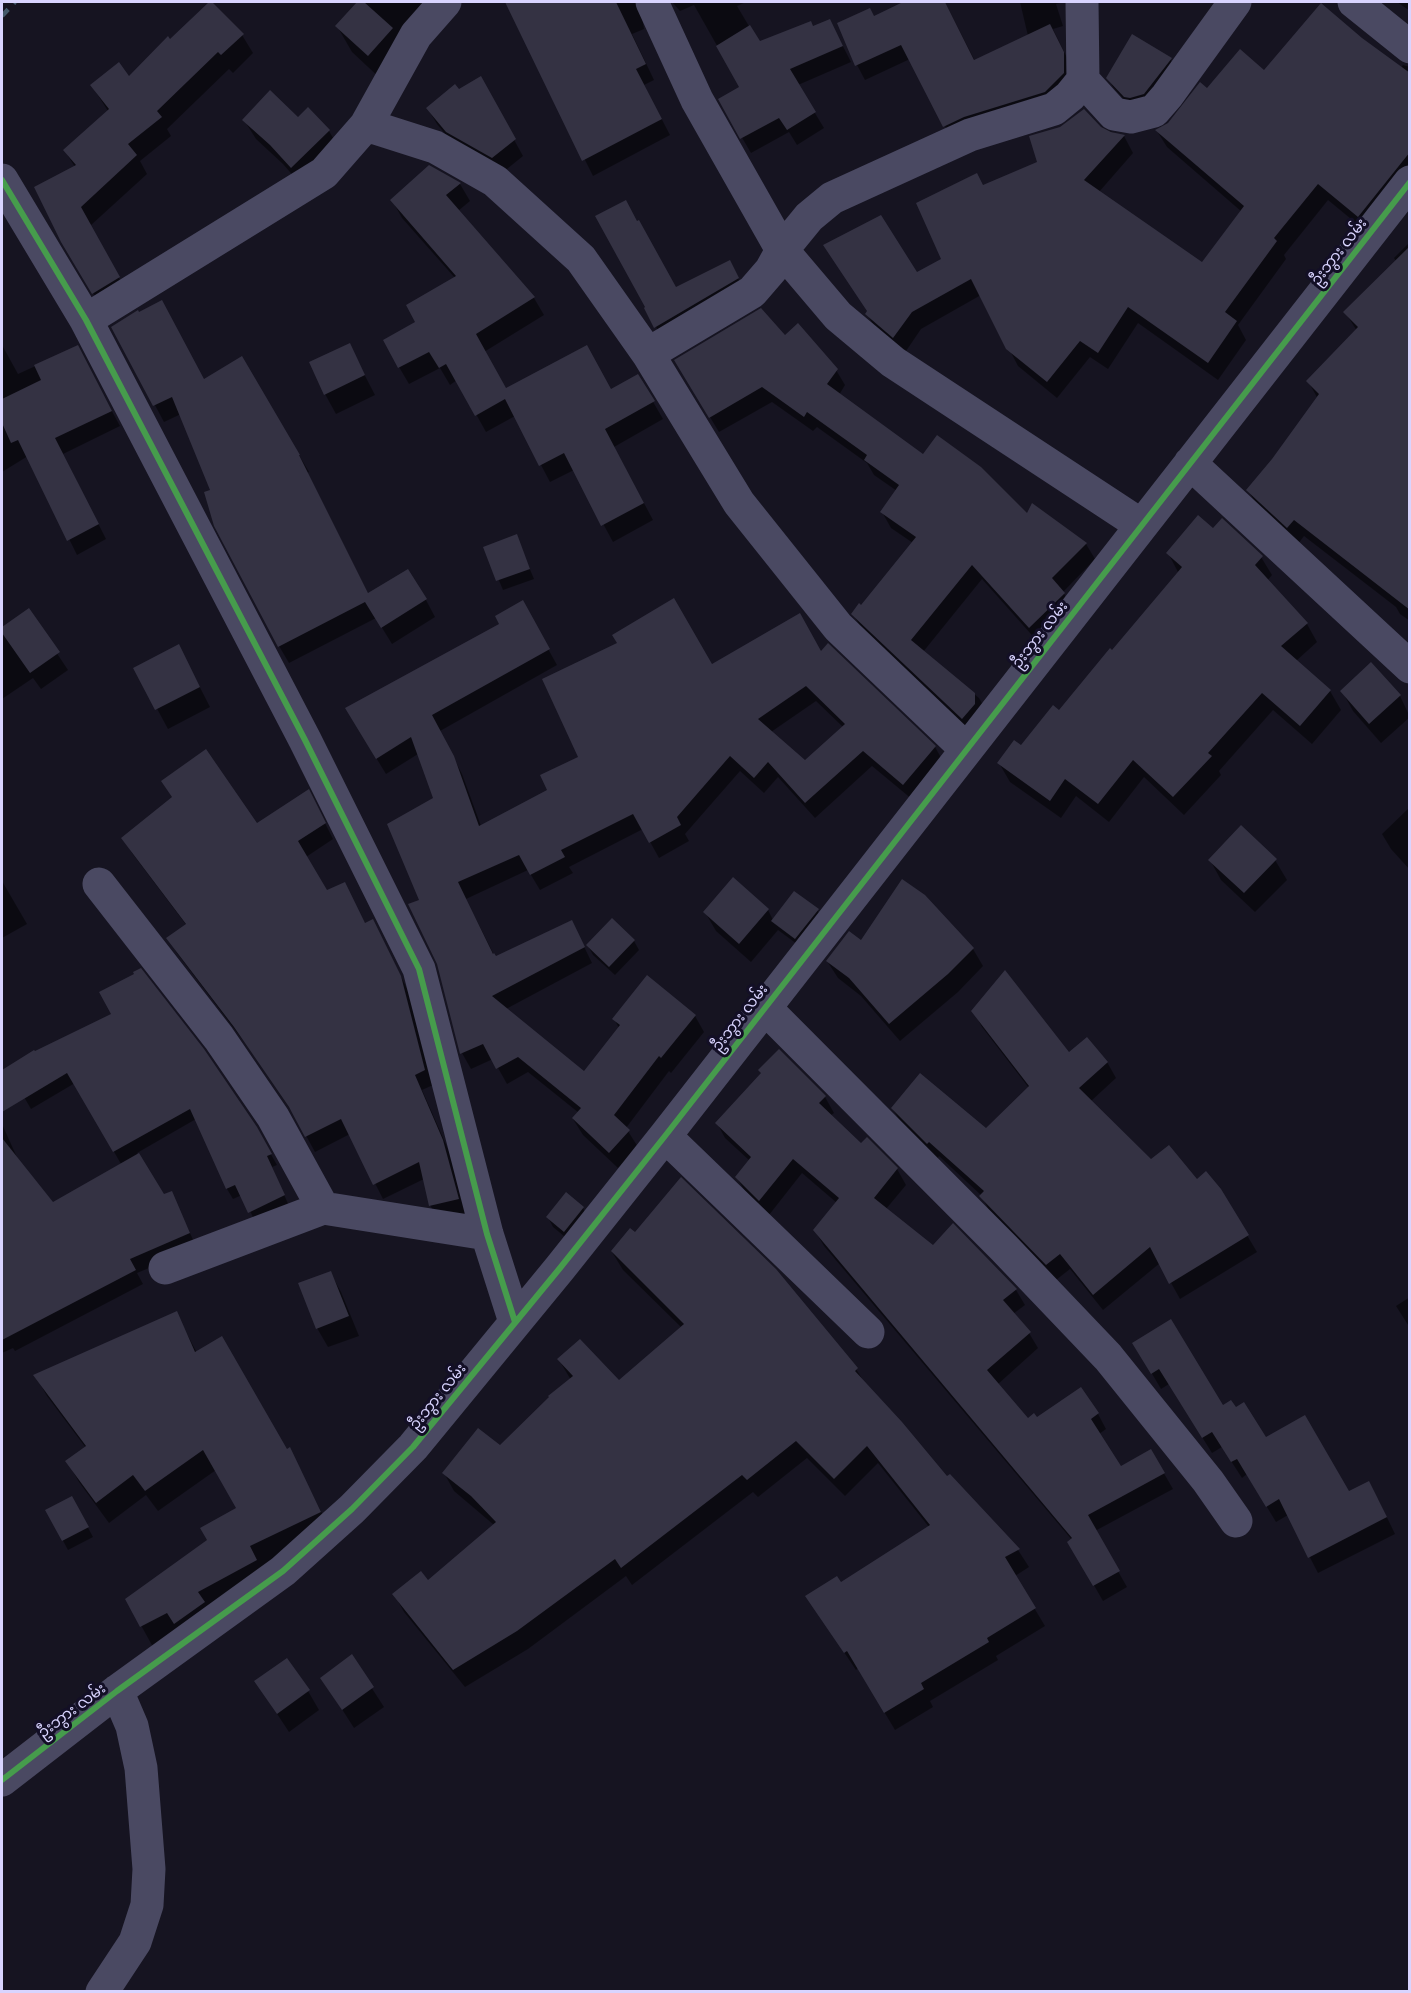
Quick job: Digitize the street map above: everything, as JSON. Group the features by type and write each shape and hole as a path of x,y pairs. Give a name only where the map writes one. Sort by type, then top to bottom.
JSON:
{"street":[{"path":"86,320 324,173 366,125 416,35 445,2"},
{"path":"652,2 697,100 782,250 838,316 893,362 1141,525"},
{"path":"648,354 752,292 771,270 782,250 809,217 832,198 970,135 1054,110 1083,80 1082,2"},
{"path":"1083,80 1114,114 1131,117 1154,111 1235,2"},
{"path":"1354,2 1410,47"},
{"path":"366,125 435,147 495,181 581,259 648,354 739,502 838,627 966,749"},
{"path":"2,180 86,320 305,740 419,969 487,1233 515,1322"},
{"name":"ဦးဘွား လမ်း","path":"2,1780 117,1691 283,1571 352,1509 413,1447 665,1136 1410,182"},
{"path":"1190,463 1410,667"},
{"path":"99,884 219,1038 273,1117 323,1208"},
{"path":"764,1007 1004,1248 1108,1357 1208,1481 1236,1521"},
{"path":"665,1136 868,1332"},
{"path":"165,1268 323,1208 487,1233"},
{"path":"102,1992 135,1942 147,1905 149,1869 141,1768 132,1726 117,1691"}],"building":[{"path":"209,2 212,2 244,34 221,55 218,52 157,111 162,117 128,144 137,155 81,207 120,277 92,294 61,242 34,187 76,165 63,150 109,109 90,85 119,62 129,76 168,36 170,39"},
{"path":"357,2 364,2 393,28 368,56 335,26"},
{"path":"505,2 616,2 646,64 636,69 662,119 582,161"},
{"path":"903,2 945,2 974,60 1050,24 1064,52 1064,73 1045,92 964,117 943,127 901,45 855,66 837,23 870,8 874,16"},
{"path":"1321,3 1362,38 1410,73 1410,152 1358,217 1318,184 1274,238 1277,241 1225,312 1237,321 1208,363 1128,307 1098,353 1080,341 1047,382 1006,349 971,279 912,312 893,338 865,314 867,311 823,245 881,215 917,272 941,259 916,203 977,173 983,185 1037,162 1029,136 1060,127 1084,109 1101,127 1125,135 1084,180 1202,262 1244,206 1155,130 1168,123 1200,82 1207,88 1240,49 1264,70"},
{"path":"830,19 843,46 790,69 816,112 787,130 779,118 740,139 718,99 739,87 716,46 750,25 760,41 811,21 813,26"},
{"path":"1132,34 1172,58 1144,94 1130,98 1124,97 1106,78"},
{"path":"481,76 516,139 492,158 446,132 426,108 455,84 459,89"},
{"path":"270,90 298,117 308,107 330,130 291,168 242,120"},
{"path":"429,165 461,183 446,195 535,297 476,334 506,388 587,345 611,389 638,374 655,401 605,429 644,503 601,526 564,453 539,466 505,399 475,416 446,364 439,368 429,352 398,368 383,340 415,322 406,305 456,276 390,200"},
{"path":"626,200 676,287 730,260 739,278 654,328 645,307 595,216"},
{"path":"1410,246 1410,610 1294,520 1287,528 1246,490 1272,459 1319,394 1306,381 1358,327 1343,312"},
{"path":"162,300 204,379 242,356 300,455 368,593 408,569 427,599 381,628 365,602 278,647 214,526 204,492 210,490 172,397 153,406 111,327 138,310 139,312"},
{"path":"761,308 785,335 798,323 838,369 827,384 923,454 937,435 981,467 1027,513 1032,503 1087,543 1052,578 1065,593 1029,628 972,565 911,640 975,693 975,704 962,719 851,614 859,603 861,605 916,537 880,512 899,485 864,460 867,455 807,412 804,417 762,387 709,418 674,360"},
{"path":"350,343 365,375 324,395 309,362"},
{"path":"78,345 112,411 55,438 99,524 67,541 18,440 11,443 2,423 2,399 41,380 34,365"},
{"path":"1198,515 1213,528 1222,518 1263,556 1255,565 1308,623 1281,646 1331,690 1300,726 1262,693 1208,753 1212,756 1173,797 1133,760 1098,804 1065,779 1050,801 997,763 1014,740 1021,745 1053,705 1059,710 1182,567 1166,553"},
{"path":"517,534 530,569 496,581 483,547"},
{"path":"674,598 712,664 800,613 821,651 828,643 936,746 903,785 863,751 805,803 768,762 754,778 730,756 677,817 681,825 649,843 633,814 561,850 565,857 530,875 519,855 458,882 496,956 572,920 585,947 492,996 584,1071 620,1025 612,1019 647,975 696,1015 661,1058 659,1056 614,1115 630,1130 609,1153 572,1118 581,1108 518,1057 496,1069 483,1044 460,1054 437,964 408,904 419,900 387,824 433,798 411,737 376,759 345,708 499,624 495,616 523,600 550,649 432,715 454,756 479,826 547,790 540,775 578,757 542,679 617,643 612,635","holes":["806,686 845,724 805,760 758,719"]},
{"path":"29,608 60,652 30,673 2,633 2,627"},
{"path":"179,644 200,687 155,710 133,668"},
{"path":"1371,662 1401,695 1369,724 1340,691"},
{"path":"206,749 257,823 309,789 326,823 298,841 327,890 345,882 365,923 373,919 401,976 425,1070 415,1075 443,1140 459,1199 429,1206 419,1162 373,1185 341,1119 305,1137 289,1107 234,1027 166,938 186,924 121,838 172,797 161,781"},
{"path":"1241,825 1277,859 1244,893 1208,860"},
{"path":"733,877 769,909 739,944 703,912"},
{"path":"902,879 925,895 974,948 948,974 889,1024 849,978 826,961 849,931 861,940"},
{"path":"794,891 819,909 795,939 771,921"},
{"path":"612,918 635,940 609,967 586,945"},
{"path":"141,968 204,1049 257,1127 272,1154 267,1156 285,1195 248,1213 235,1185 226,1189 190,1109 113,1152 67,1073 2,1112 2,1070 34,1050 111,1014 99,992"},
{"path":"1005,970 1069,1052 1087,1037 1108,1062 1079,1088 1151,1159 1169,1145 1197,1179 1206,1171 1221,1189 1249,1235 1169,1284 1150,1247 1093,1295 1060,1254 1046,1265 979,1196 984,1191 929,1142 927,1144 891,1108 920,1073 986,1128 1029,1086 971,1011"},
{"path":"779,1049 826,1096 819,1103 861,1143 867,1137 898,1168 874,1198 933,1245 953,1223 1017,1289 1003,1300 1031,1332 987,1370 1028,1418 1034,1413 1037,1417 1081,1387 1099,1413 1091,1419 1121,1466 1151,1449 1165,1473 1088,1515 1120,1571 1093,1586 1067,1542 1072,1538 813,1230 839,1198 793,1159 759,1201 735,1177 751,1157 715,1123 761,1073 758,1070"},
{"path":"2,1138 53,1202 139,1153 164,1194 172,1191 190,1233 130,1259 136,1270 2,1340"},
{"path":"681,1177 776,1269 858,1368 855,1371 947,1476 950,1474 1020,1549 1005,1557 1036,1608 987,1638 989,1642 921,1683 924,1689 884,1713 847,1651 844,1653 805,1596 837,1576 841,1582 930,1525 867,1446 834,1479 796,1441 747,1480 742,1475 621,1568 615,1559 517,1631 453,1670 392,1594 421,1571 428,1580 496,1522 471,1496 442,1473 478,1428 500,1445 548,1396 573,1376 557,1359 580,1339 619,1380 684,1324 611,1251 630,1228 635,1232"},
{"path":"566,1192 584,1207 564,1232 546,1217"},
{"path":"331,1271 349,1316 316,1329 298,1283"},
{"path":"177,1311 195,1352 222,1336 287,1449 290,1447 321,1512 250,1546 257,1560 198,1592 205,1602 174,1624 167,1613 140,1627 125,1599 207,1540 200,1528 236,1508 203,1450 145,1491 133,1475 96,1503 65,1461 86,1446 33,1375"},
{"path":"1171,1319 1223,1405 1231,1400 1236,1407 1244,1402 1266,1437 1305,1415 1349,1491 1369,1481 1387,1517 1308,1558 1279,1499 1266,1507 1237,1459 1231,1462 1212,1432 1202,1438 1159,1369 1151,1374 1132,1343"},
{"path":"72,1496 89,1527 62,1541 45,1510"},
{"path":"352,1654 374,1687 342,1710 320,1678"},
{"path":"287,1658 310,1690 277,1714 254,1681"}],"railway":[{"path":"2,16 15,2"}],"cycle path":[{"path":"2,180 86,320 305,740 419,969 487,1234 515,1322"},
{"path":"2,1780 117,1691 283,1571 352,1509 413,1447 665,1136 1410,182"}]}
